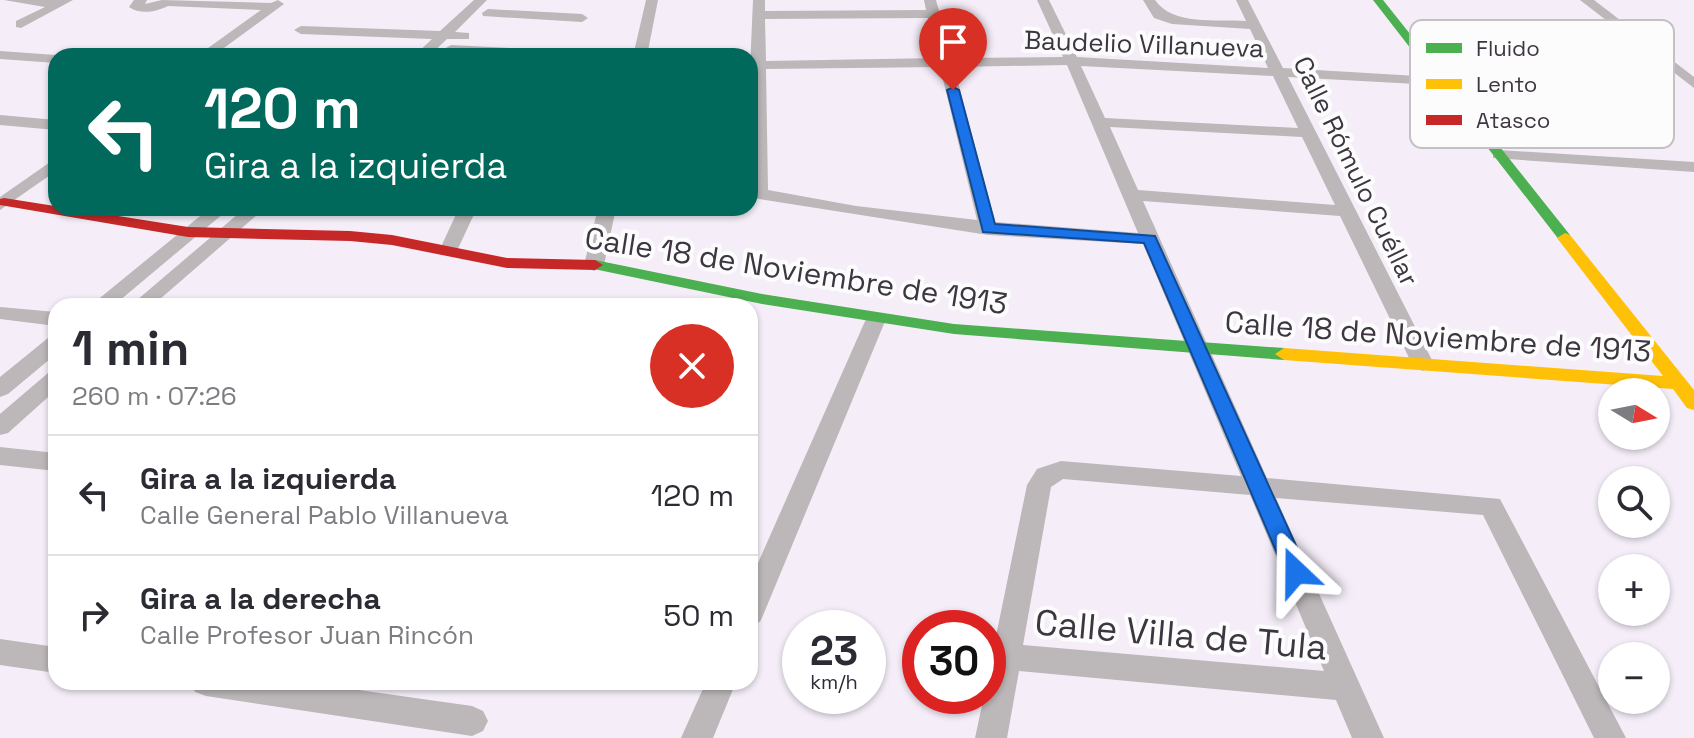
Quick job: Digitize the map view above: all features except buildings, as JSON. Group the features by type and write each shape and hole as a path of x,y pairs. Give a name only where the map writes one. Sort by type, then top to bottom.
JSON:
{"street":[{"path":"10,0 63,2"},
{"path":"141,0 135,7 148,9 171,1 278,3"},
{"path":"430,48 484,4 501,0"},
{"path":"642,48 652,0"},
{"path":"1043,0 1368,738"},
{"path":"1149,0 1165,18 1255,25"},
{"name":"Calle Rómulo Cuéllar","path":"1242,0 1423,364"},
{"path":"1378,0 1410,42"},
{"path":"1586,0 1612,20"},
{"path":"21,24 63,2"},
{"path":"215,48 278,3"},
{"path":"484,4 582,18"},
{"path":"453,48 484,4"},
{"path":"756,48 759,7 932,7 988,229"},
{"path":"301,30 464,36"},
{"path":"0,55 48,58"},
{"name":"Baudelio Villanueva","path":"758,65 1072,61 1410,80"},
{"path":"1674,68 1694,84"},
{"path":"0,120 48,124"},
{"path":"1099,122 1308,133"},
{"path":"1493,148 1694,403"},
{"path":"1499,155 1694,167"},
{"path":"758,162 759,194 834,210 988,229 1150,239"},
{"path":"2,203 48,169"},
{"path":"1131,195 1347,211"},
{"name":"Calle 18 de Noviembre de 1913","path":"2,203 48,210"},
{"name":"Calle 18 de Noviembre de 1913","path":"85,216 188,232 350,236 507,263 594,265 876,319 954,329 1679,383"},
{"path":"110,298 210,216"},
{"path":"149,298 246,216"},
{"path":"448,251 464,216"},
{"path":"594,265 605,216"},
{"path":"0,313 48,318"},
{"path":"758,594 876,319"},
{"path":"0,389 48,350"},
{"path":"0,427 48,385"},
{"path":"0,456 48,461"},
{"path":"991,738 1009,657 1039,485 1046,476 1061,470 1491,506 1610,738"},
{"path":"0,652 48,659"},
{"name":"Calle Villa de Tula","path":"1009,657 1346,687"},
{"path":"261,690 472,721"},
{"path":"697,738 718,690"}],"traffic: fast":[{"path":"1378,0 1410,41"},
{"path":"1494,148 1565,238"},
{"path":"595,265 757,298"},
{"path":"758,298 954,329 1284,354"}],"traffic: slow":[{"path":"1565,238 1694,403"},
{"path":"1284,354 1679,383"}],"traffic: jam":[{"path":"4,202 48,209"},
{"path":"90,216 188,232 392,240 507,263 595,265"}],"route":[{"path":"953,90 988,229 1150,239 1296,572"}]}
